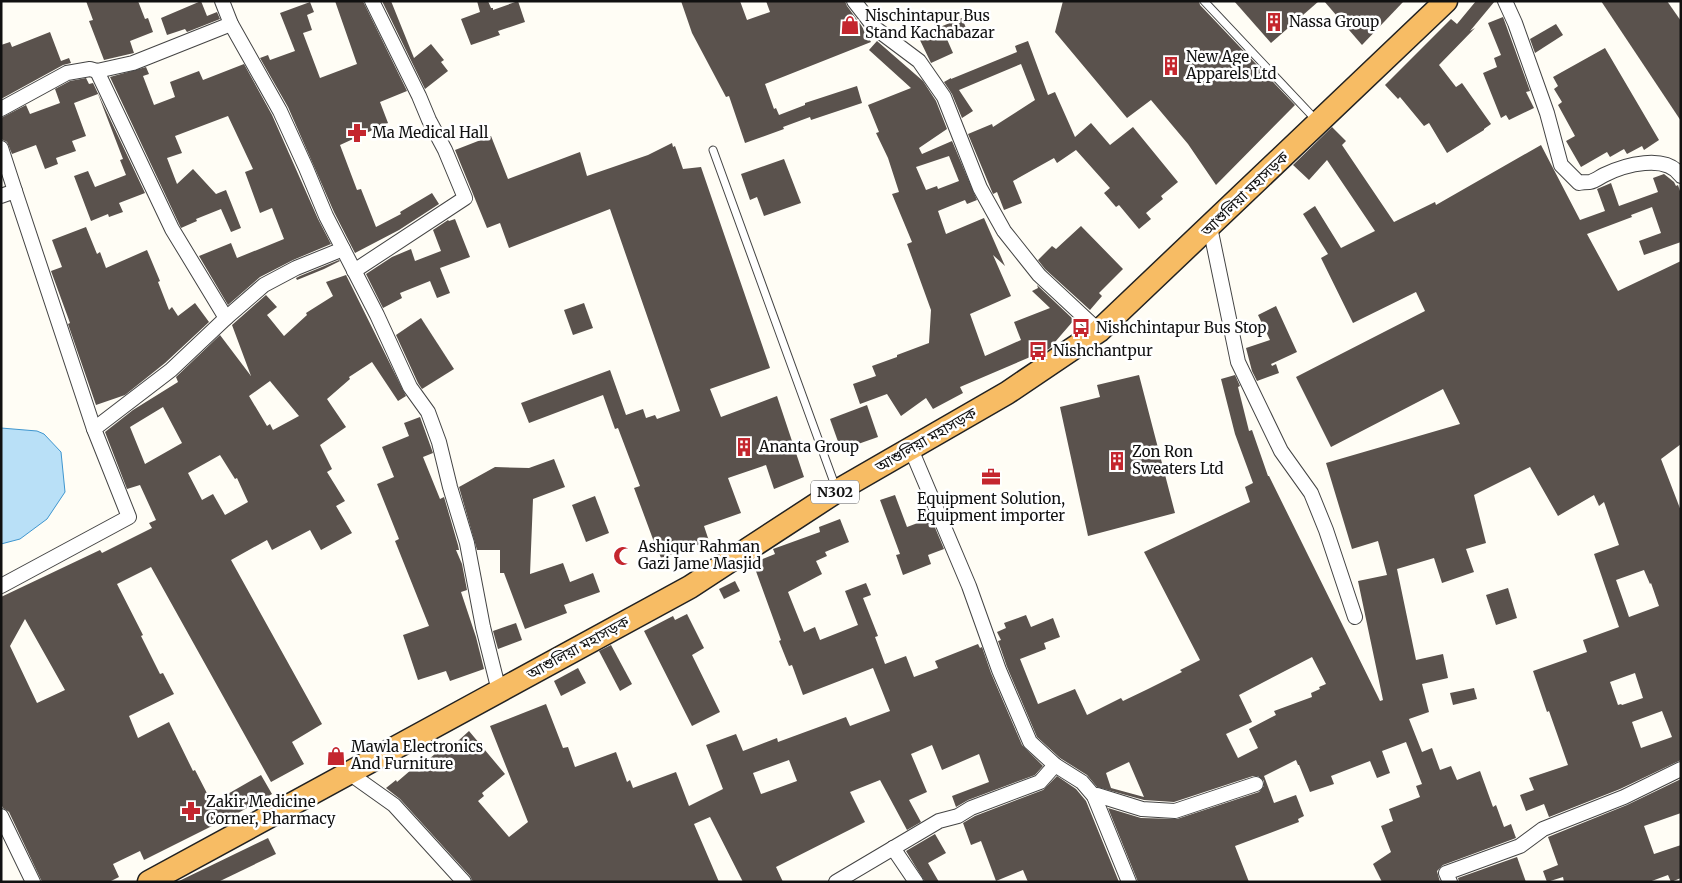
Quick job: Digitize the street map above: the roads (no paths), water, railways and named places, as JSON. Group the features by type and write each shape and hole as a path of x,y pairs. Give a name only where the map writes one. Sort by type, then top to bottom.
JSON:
{"highway":[{"name":"আশুলিয়া মহাসড়ক","path":"149,882 690,587 837,491 1007,393 1099,331 1446,1"}],"street":[{"path":"222,1 231,24 280,111 326,216 410,387 428,412 467,542 483,627 499,691"},
{"path":"354,271 465,198 445,150 372,1"},
{"path":"854,1 874,28 919,61 944,97 980,188 1004,231 1039,275 1099,331"},
{"path":"1505,1 1515,23 1547,113 1561,165 1579,183 1592,182 1605,174 1644,162 1664,164 1679,172 1681,176"},
{"path":"1,109 67,73 90,69 97,71 133,63 231,24"},
{"path":"97,71 172,229 226,318"},
{"path":"1,148 94,429 129,517 1,586"},
{"path":"1,196 15,191"},
{"path":"1210,227 1238,362 1281,451 1311,493 1326,530 1355,617"},
{"path":"94,429 171,370 264,285 296,268 343,249"},
{"path":"911,448 969,586 999,670 1030,742 1055,765 1082,782 1094,796 1128,882"},
{"path":"836,882 939,821 958,816 971,808 1040,782 1055,765"},
{"path":"1450,882 1446,873 1520,846 1543,829 1624,797 1681,769"},
{"path":"349,773 394,805 464,882"},
{"path":"1094,796 1097,795 1142,809 1175,811 1256,784"},
{"path":"1,816 32,882"},
{"path":"893,848 916,882"}],"lane":[{"path":"1204,1 1319,123"},
{"path":"714,150 837,491"}],"water":[{"path":"1,428 37,431 44,434 61,452 65,492 47,519 20,539 1,544"}],"place":[{"name":"Nassa Group","path":"1274,22"},
{"name":"Nischintapur Bus Stand Kachabazar","path":"850,25"},
{"name":"New Age Apparels Ltd","path":"1171,66"},
{"name":"Ma Medical Hall","path":"357,133"},
{"name":"Nishchintapur Bus Stop","path":"1081,328"},
{"name":"Nishchantpur","path":"1038,351"},
{"name":"Ananta Group","path":"744,447"},
{"name":"Zon Ron Sweaters Ltd","path":"1117,461"},
{"name":"Equipment Solution, Equipment importer","path":"991,477"},
{"name":"Ashiqur Rahman Gazi Jame Masjid","path":"623,556"},
{"name":"Mawla Electronics And Furniture","path":"336,756"},
{"name":"Zakir Medicine Corner, Pharmacy","path":"191,811"}]}
